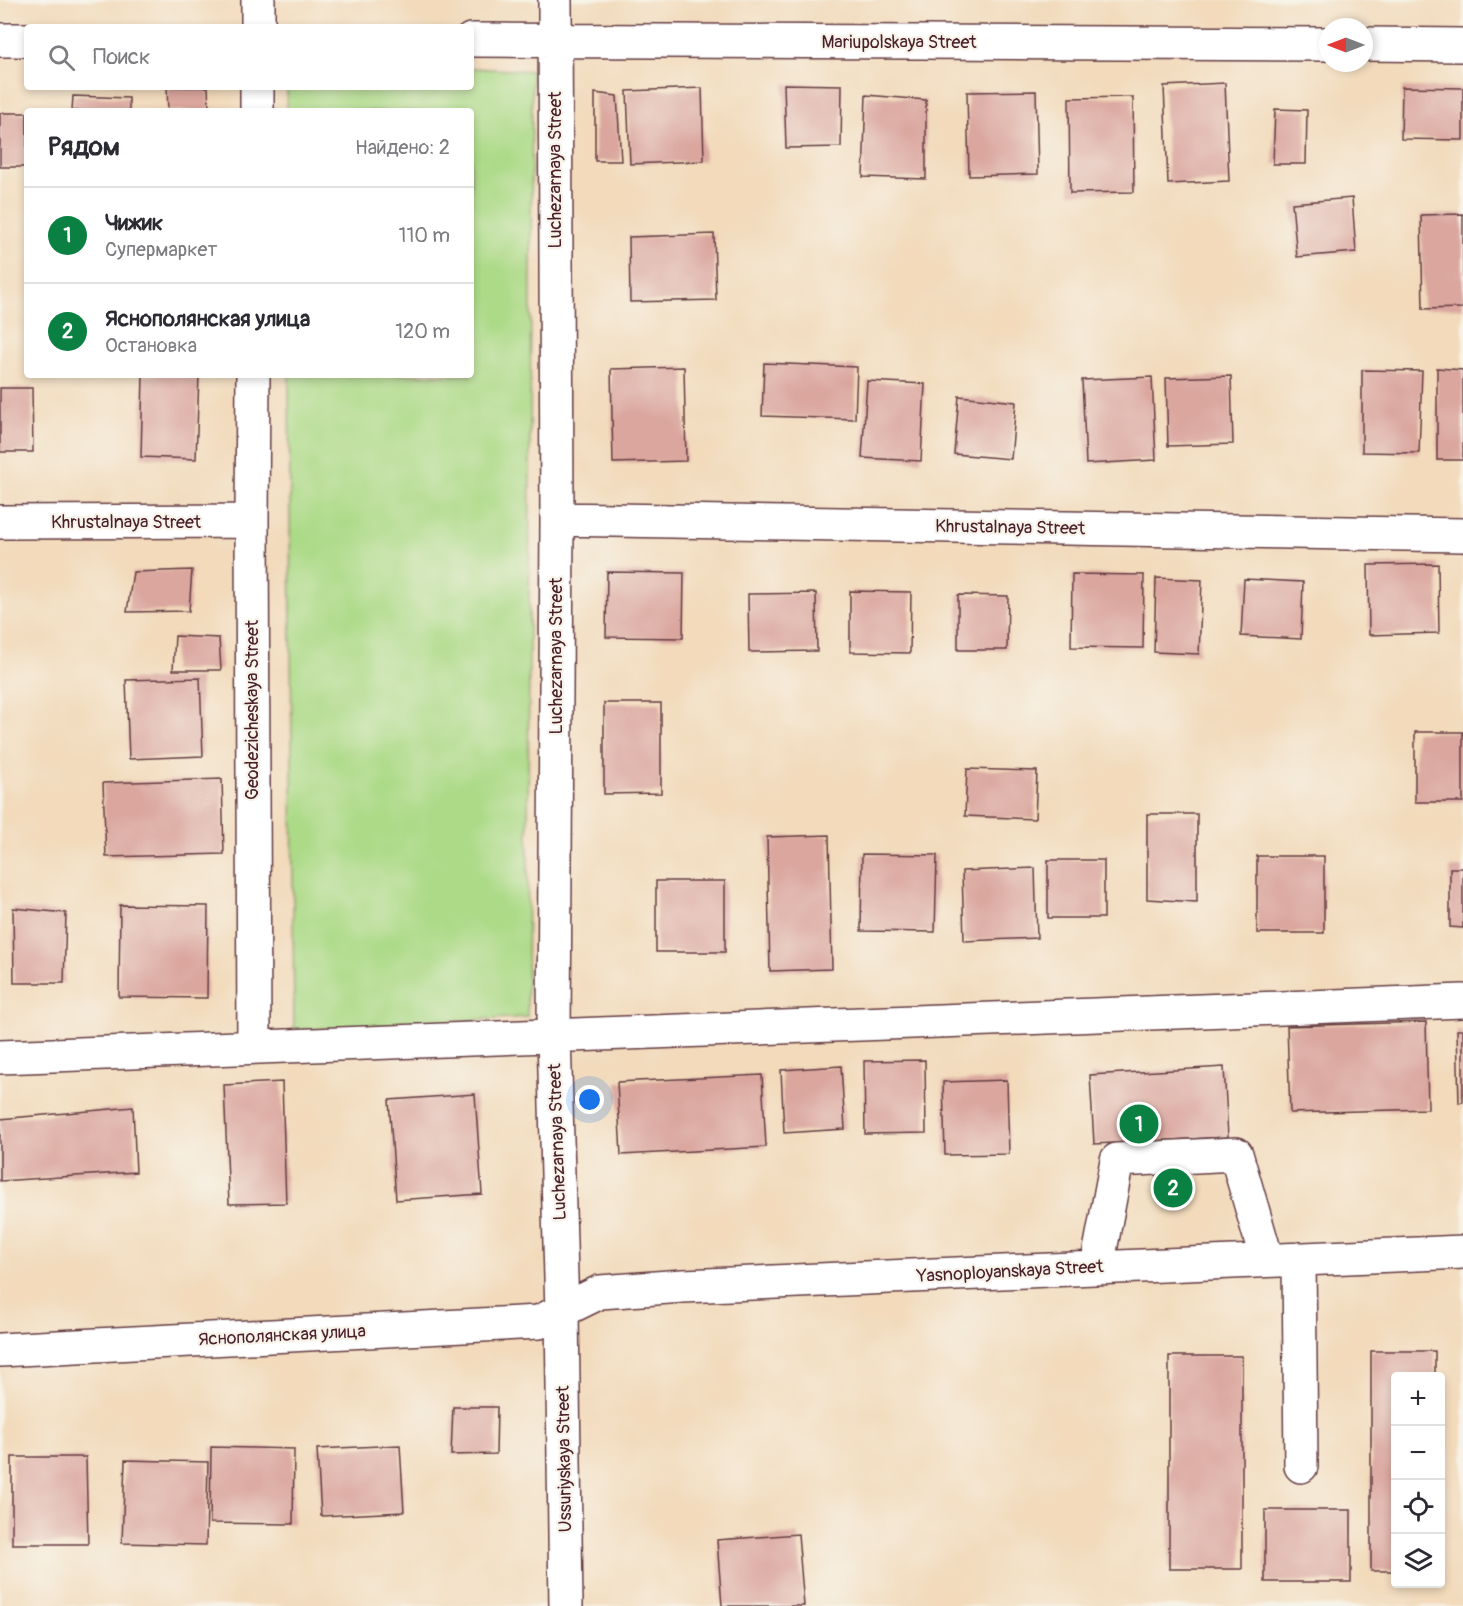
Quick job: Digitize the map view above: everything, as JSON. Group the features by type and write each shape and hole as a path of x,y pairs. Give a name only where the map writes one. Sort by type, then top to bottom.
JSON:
{"street":[{"path":"258,0 258,24"},
{"name":"Luchezarnaya Street","path":"555,0 557,519 554,1036 562,1312"},
{"path":"0,40 24,40"},
{"name":"Mariupolskaya Street","path":"474,40 1319,44"},
{"path":"1373,44 1463,45"},
{"path":"257,90 257,108"},
{"name":"Geodezicheskaya Street","path":"254,378 252,521 254,1046"},
{"name":"Khrustalnaya Street","path":"557,519 1463,535"},
{"name":"Khrustalnaya Street","path":"0,522 252,521"},
{"path":"0,1057 1463,1001"},
{"path":"1097,1267 1118,1160 1224,1154 1236,1154 1267,1260"},
{"name":"Yasnoployanskaya Street","path":"562,1312 600,1292 683,1286 1463,1252"},
{"path":"1299,1259 1301,1466"},
{"name":"Яснополянская улица","path":"0,1350 539,1322 562,1312"},
{"name":"Ussuriyskaya Street","path":"562,1312 566,1606"}],"green space":[{"path":"474,68 532,71 527,1017 294,1030 289,378 474,378 474,108 287,108 287,90 474,90"}],"building":[{"path":"1225,83 1229,181 1168,184 1164,86"},
{"path":"784,84 842,85 841,147 786,148"},
{"path":"1402,87 1463,88 1463,140 1401,139"},
{"path":"702,88 704,161 630,164 627,91"},
{"path":"167,90 208,90 209,108 168,108"},
{"path":"1036,91 1038,174 969,176 967,92"},
{"path":"595,93 617,96 621,161 595,161"},
{"path":"866,95 926,100 926,179 863,177"},
{"path":"73,96 129,98 129,108 72,108"},
{"path":"1133,97 1134,192 1070,193 1069,98"},
{"path":"1275,109 1307,110 1306,164 1273,164"},
{"path":"0,113 24,113 24,167 0,167"},
{"path":"1352,198 1356,252 1297,257 1292,203"},
{"path":"1463,214 1463,308 1423,309 1421,215"},
{"path":"714,234 716,300 630,302 629,237"},
{"path":"764,363 857,367 855,419 762,416"},
{"path":"684,367 686,461 613,463 611,369"},
{"path":"1437,368 1463,370 1463,460 1437,460"},
{"path":"1362,370 1422,371 1419,453 1362,452"},
{"path":"1231,376 1233,444 1168,446 1166,378"},
{"path":"1152,377 1156,460 1086,464 1082,380"},
{"path":"143,378 199,378 196,459 141,457"},
{"path":"867,381 925,384 921,461 862,458"},
{"path":"0,388 32,388 33,452 0,452"},
{"path":"959,396 1016,402 1011,459 954,454"},
{"path":"1438,564 1439,633 1369,635 1368,565"},
{"path":"192,570 189,611 127,612 133,572"},
{"path":"607,572 684,573 683,638 606,637"},
{"path":"1072,574 1144,575 1143,648 1071,647"},
{"path":"1156,578 1202,580 1199,654 1154,652"},
{"path":"1244,579 1303,582 1301,639 1241,636"},
{"path":"850,591 911,592 910,653 850,652"},
{"path":"816,593 817,651 749,652 748,594"},
{"path":"958,595 1008,596 1007,650 958,650"},
{"path":"175,636 219,638 221,670 173,670"},
{"path":"200,678 203,756 129,759 126,680"},
{"path":"604,703 661,703 661,793 604,794"},
{"path":"1415,732 1463,732 1463,802 1415,802"},
{"path":"967,769 1037,771 1035,819 965,816"},
{"path":"222,779 224,854 106,857 103,783"},
{"path":"1147,814 1197,814 1197,902 1147,899"},
{"path":"829,835 832,969 770,971 767,837"},
{"path":"862,854 937,855 935,932 861,931"},
{"path":"1257,856 1324,856 1324,933 1257,933"},
{"path":"1048,860 1104,860 1104,918 1048,918"},
{"path":"1035,868 1037,938 964,941 962,871"},
{"path":"1450,868 1463,868 1463,928 1450,927"},
{"path":"656,881 725,881 725,952 656,952"},
{"path":"120,905 208,906 207,998 119,997"},
{"path":"13,908 66,913 64,983 14,983"},
{"path":"1426,1022 1428,1109 1290,1113 1287,1026"},
{"path":"1457,1030 1463,1030 1463,1102 1459,1103"},
{"path":"925,1060 926,1133 865,1134 864,1061"},
{"path":"841,1066 845,1129 784,1133 781,1070"},
{"path":"1224,1067 1228,1137 1094,1144 1090,1075"},
{"path":"762,1075 766,1147 621,1155 617,1082"},
{"path":"1007,1080 1009,1154 945,1155 943,1082"},
{"path":"282,1082 286,1203 229,1204 224,1085"},
{"path":"475,1094 482,1194 396,1200 389,1100"},
{"path":"133,1107 136,1172 0,1181 0,1119"},
{"path":"1371,1351 1435,1351 1435,1372 1391,1372 1391,1571 1371,1571"},
{"path":"1169,1356 1242,1356 1242,1569 1169,1569"},
{"path":"453,1407 497,1407 496,1454 451,1455"},
{"path":"400,1445 404,1512 321,1516 317,1449"},
{"path":"211,1447 294,1449 293,1524 210,1523"},
{"path":"12,1457 86,1457 88,1544 12,1544"},
{"path":"125,1460 208,1462 206,1545 122,1543"},
{"path":"1265,1510 1351,1510 1351,1582 1265,1582"},
{"path":"798,1534 804,1606 722,1606 717,1540"}],"place":[{"name":"Чижик","path":"1139,1124"},
{"name":"Яснополянская улица","path":"1173,1188"}]}
